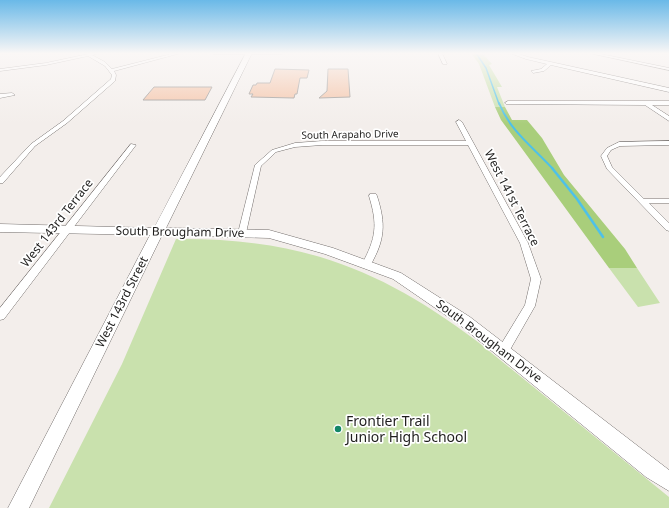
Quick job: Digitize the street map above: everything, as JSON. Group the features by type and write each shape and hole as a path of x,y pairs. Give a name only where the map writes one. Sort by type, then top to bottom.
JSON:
{"street":[{"path":"0,181 33,145 65,122 110,83 114,77"},
{"name":"West 143rd Street","path":"18,508 237,77"},
{"path":"610,77 669,90"},
{"path":"0,96 12,95"},
{"path":"508,103 669,103"},
{"path":"646,103 669,120"},
{"name":"West 141st Terrace","path":"459,122 524,243 536,279 530,306 503,351"},
{"name":"South Arapaho Drive","path":"242,233 258,165 274,151 295,144 470,143"},
{"path":"669,143 619,144 609,148 604,156 609,168 669,228"},
{"name":"West 143rd Terrace","path":"0,316 133,145"},
{"path":"367,264 378,241 381,226 379,213 373,196"},
{"path":"641,201 669,201"},
{"name":"South Brougham Drive","path":"0,228 269,234 330,251 367,264 397,276 465,321 653,470 669,481"}],"green space":[{"path":"484,77 496,77 502,87 497,87 505,107 495,107"},
{"path":"495,107 505,107 512,120 527,120 542,138 564,175 625,249 637,268 609,268 501,120"},
{"name":"Frontier Trail Junior High School","path":"176,239 221,240 262,244 300,252 337,262 372,277 407,295 442,316 478,342 669,497 669,508 49,508 122,364"},
{"path":"609,268 637,268 660,303 638,307"}],"building":[{"path":"272,77 307,77 307,78 300,78 297,94 295,94 294,98 251,97 253,94 249,94 253,85 256,85 257,83 270,83"},
{"path":"328,77 349,77 350,97 319,98 327,91"},
{"path":"154,87 212,87 205,100 143,100"}],"waterway":[{"path":"489,77 499,104"},
{"path":"499,103 509,122 553,169"},
{"path":"552,168 577,199 603,237"}],"place":[{"name":"Frontier Trail Junior High School","path":"338,429"}]}
